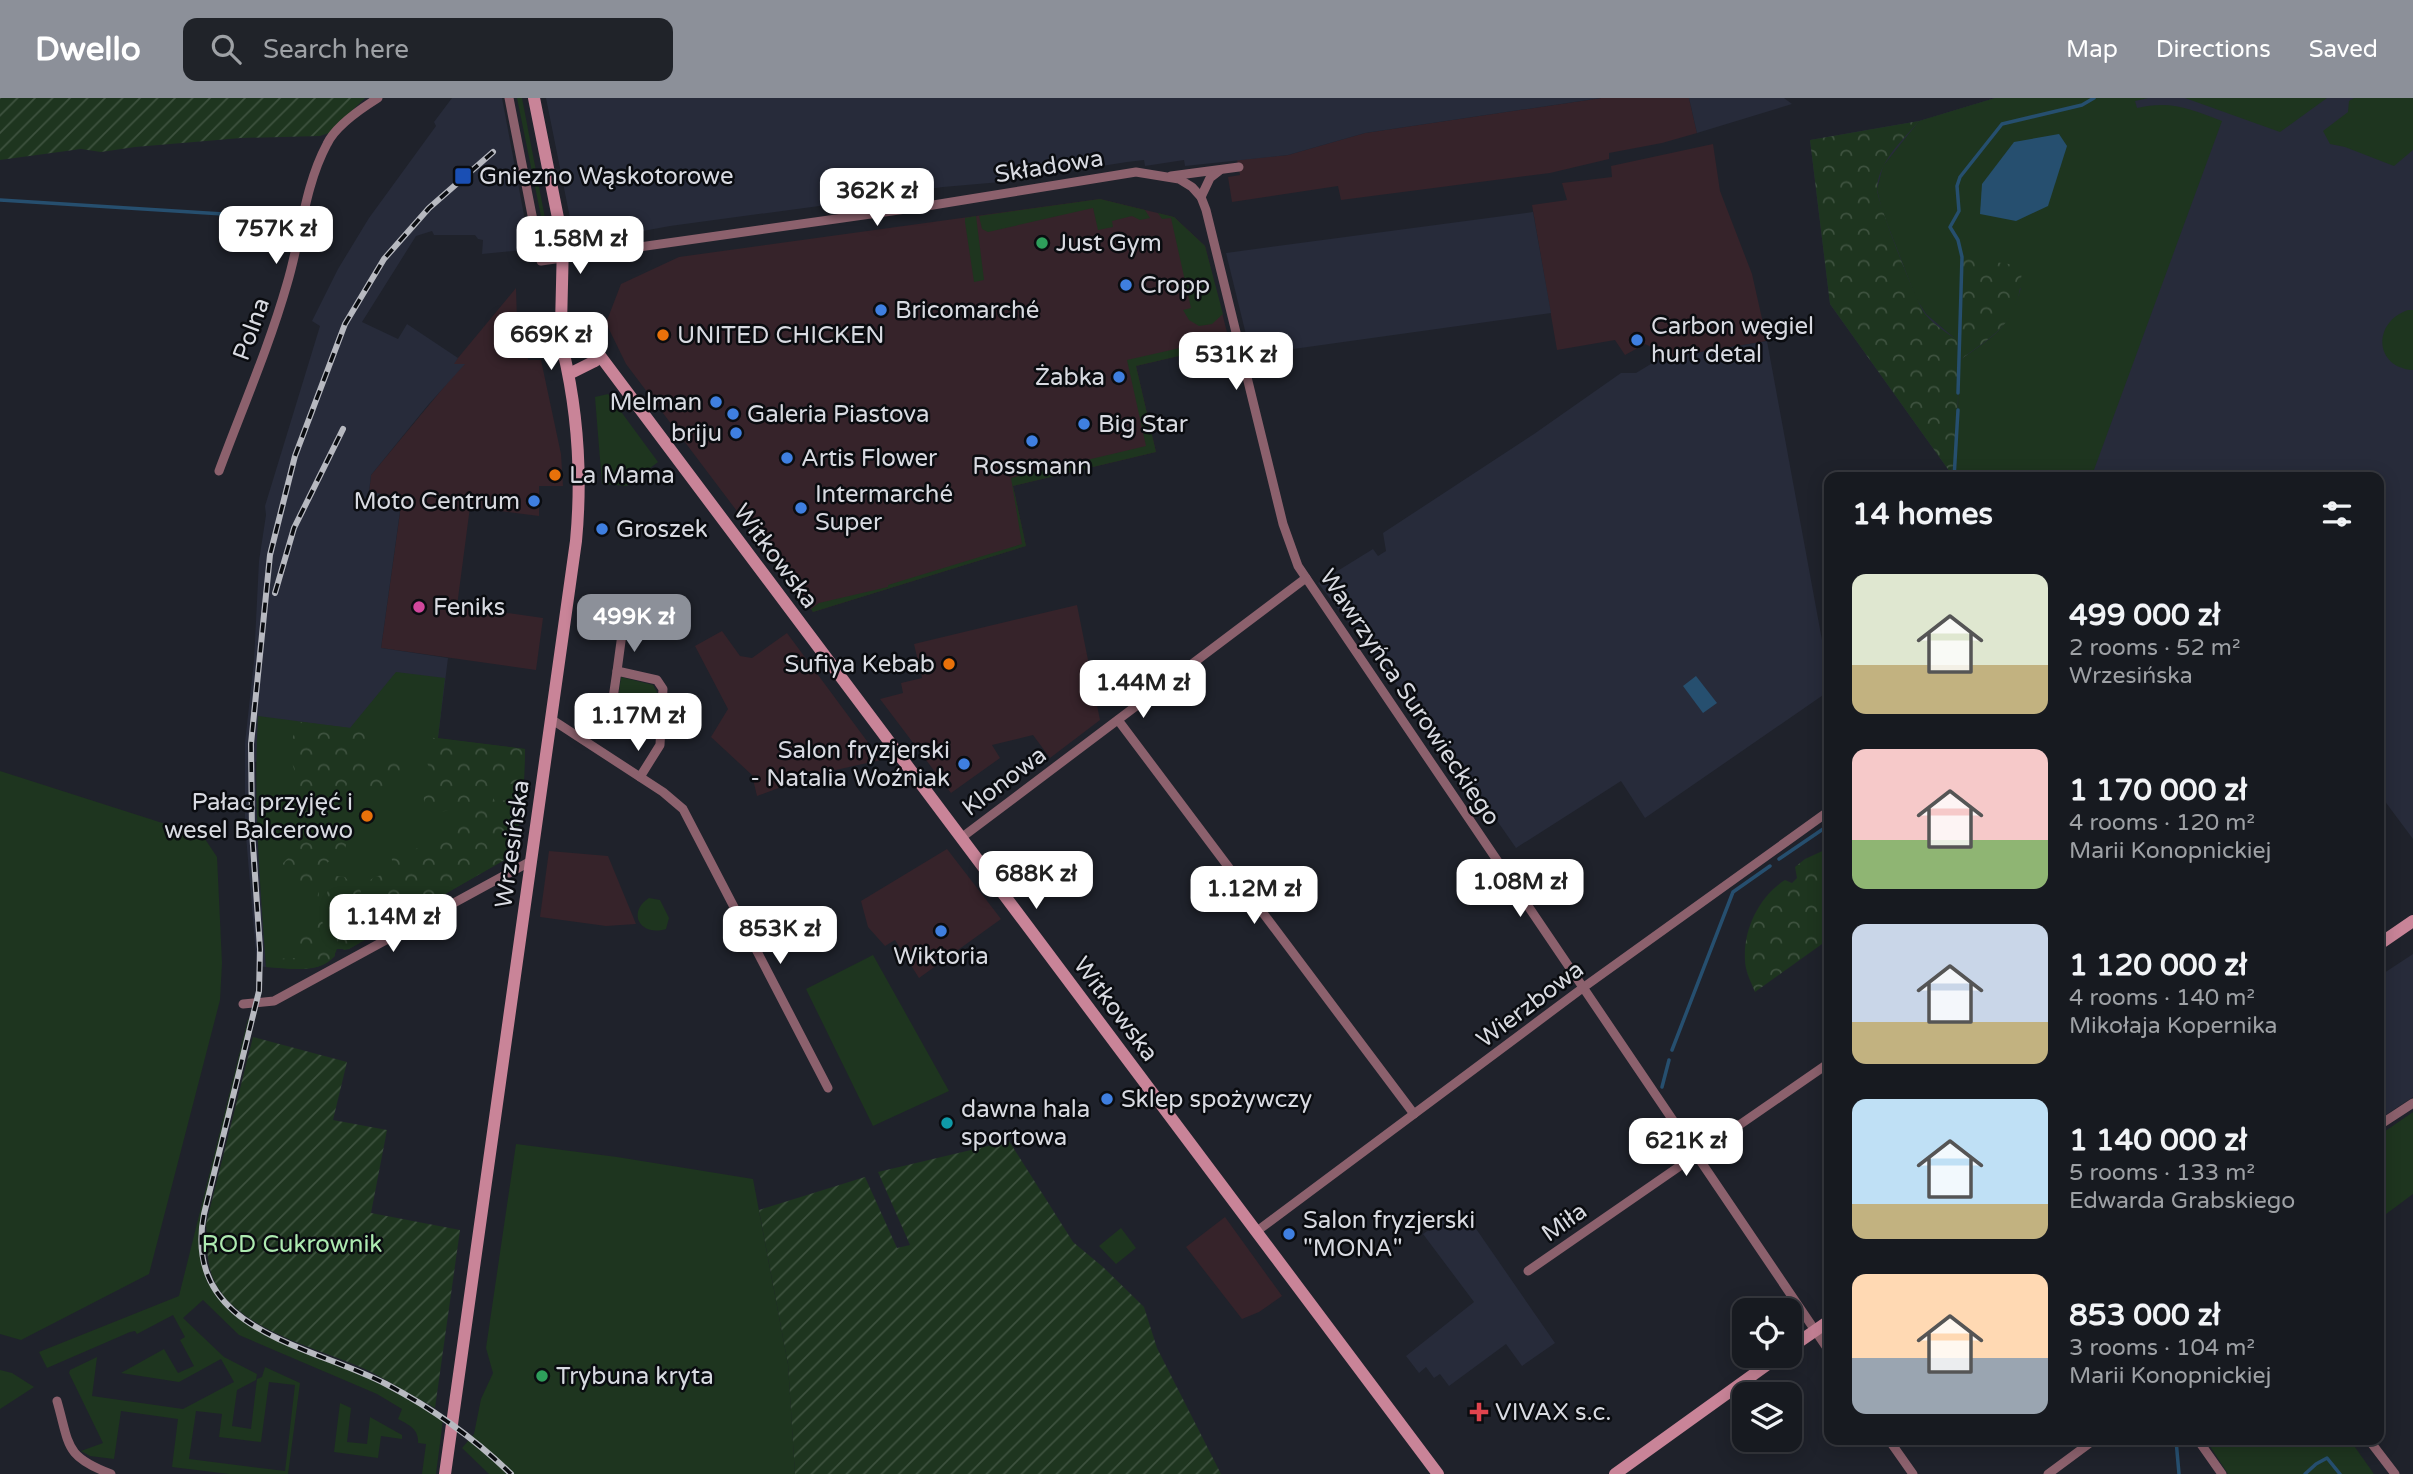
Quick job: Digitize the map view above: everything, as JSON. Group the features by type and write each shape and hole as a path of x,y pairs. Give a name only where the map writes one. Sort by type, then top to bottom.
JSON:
{"street":[{"name":"Polna","path":"219,471 283,295 317,166 328,141 361,109 379,98"},
{"path":"509,98 541,261 564,258"},
{"path":"534,98 564,258 562,295 567,325"},
{"name":"Składowa","path":"1167,176 1239,167"},
{"path":"1201,197 1210,178 1221,169"},
{"name":"Składowa","path":"564,258 618,248 927,206 1136,172 1179,179 1192,187"},
{"name":"Wawrzyńca Surowieckiego","path":"1192,187 1201,197 1206,209 1289,546 1298,566 1824,1344"},
{"path":"567,325 579,327 584,333 584,340 569,350 556,342 555,336 567,325"},
{"name":"Witkowska","path":"584,340 592,345 1438,1474"},
{"name":"Witkowska","path":"569,350 608,369"},
{"name":"Wrzesińska","path":"445,1474 578,517 578,451 569,350"},
{"path":"572,379 595,361"},
{"name":"Klonowa","path":"961,838 1306,578"},
{"path":"622,634 612,705 661,733"},
{"path":"617,671 657,680 663,690 660,745 640,777"},
{"path":"551,719 640,777 683,809 828,1088"},
{"path":"1118,720 1414,1114"},
{"name":"Wierzbowa","path":"1257,1231 1584,987 1824,814"},
{"path":"243,1004 274,1001 531,861"},
{"path":"2384,941 2413,921"},
{"name":"Miła","path":"1528,1271 1824,1066"},
{"path":"2384,1122 2413,1103"},
{"path":"1802,1340 1824,1325"},
{"path":"1615,1474 1762,1368"},
{"path":"57,1401 71,1450 87,1465 111,1474"},
{"path":"1893,1445 1913,1474"},
{"path":"2048,1474 2087,1445"},
{"path":"2202,1445 2222,1474"},
{"path":"2374,1445 2395,1474"}],"shaded area":[{"path":"452,98 502,98 530,247 482,254 483,240 475,235 434,235 432,231 416,236 362,322 398,339 407,324 458,358 454,364 465,364 371,475 369,492 402,497 381,648 448,658 438,738 255,762 266,967 257,966 245,824 245,743 265,506 320,326 312,321 338,269 369,218 436,126 434,122"},
{"path":"546,98 1601,98 1365,133 1288,155 1185,166 1184,160 1145,166 1144,160 1127,162 1001,182 943,187 670,226 589,241 578,236 571,223"},
{"path":"1601,98 1689,98 1697,133 1609,153 1609,159 1550,173 1341,200 1338,186 1232,202 1228,177 1240,175 1237,160 1288,155 1365,133"},
{"path":"1689,98 1784,98 1792,104 1697,133"},
{"path":"1995,98 2413,98 2413,839 2384,800 2384,472 1950,472 1830,304 1810,140 1919,121"},
{"path":"1713,144 1720,191 1752,274 1767,341 1659,359 1657,350 1645,344 1625,355 1615,340 1557,350 1532,205 1567,200 1562,183 1612,177 1611,166"},
{"path":"1100,199 1174,217 1205,246 1230,344 1136,366 1156,452 1013,486 1026,546 813,612 626,364 606,323 621,284 679,257"},
{"path":"1533,212 1551,313 1251,355 1226,253"},
{"path":"516,288 517,322 525,323 528,360 541,360 561,454 563,486 539,486 539,516 470,507 457,606 543,618 536,670 381,648 402,498 369,493 371,475 463,364 453,364"},
{"path":"1767,341 1824,651 1824,694 1645,818 1621,781 1516,848 1457,763 1318,583 1373,549 1378,556 1386,551 1383,533 1621,373 1636,373 1659,359"},
{"path":"1077,605 1100,720 1050,758 1033,735 992,745 1000,758 951,793 880,699 903,693 901,683 922,678 914,644"},
{"path":"722,631 740,656 752,658 787,633 881,760 813,775 757,796 752,775 711,737 728,709 695,646"},
{"path":"947,849 1001,919 919,978 895,940 885,946 868,927 861,901"},
{"path":"549,851 608,856 636,924 606,926 540,917"},
{"path":"2413,954 2413,1097 2384,1116 2384,973"},
{"path":"1461,1207 1555,1343 1522,1366 1506,1344 1449,1386 1440,1374 1434,1378 1426,1367 1419,1373 1406,1356 1474,1302 1423,1234"},
{"path":"1225,1217 1282,1296 1259,1312 1242,1319 1186,1247"}],"green space":[{"path":"0,98 365,98 329,133 320,136 241,138 101,152 81,149 0,160"},
{"path":"517,98 522,98 550,244 546,241"},
{"path":"1995,98 2148,98 2135,101 2137,108 2170,105 2222,121 2093,472 1952,472 1958,410 1959,361 1991,338 2005,323 2021,288 1959,308 1959,342 1926,314 1916,298 1882,210 1877,189 1883,166 1919,121"},
{"path":"2185,98 2327,98 2280,132"},
{"path":"2354,98 2413,98 2413,150 2394,166 2330,144 2323,131 2348,112 2349,101"},
{"path":"1919,121 1887,161 1878,179 1877,189 1898,252 1925,314 1959,341 1962,257 2022,266 2017,300 2012,313 1997,332 1959,361 1956,459 1950,472 1830,304 1810,140"},
{"path":"1100,199 1145,210 1150,218 1140,220 1132,216 1112,221 1113,227 1098,230 1093,208 988,232 982,229 979,216"},
{"path":"1158,213 1174,217 1205,246 1223,314 1212,324 1199,326 1189,320 1183,310 1191,308 1171,218 1162,219"},
{"path":"976,216 984,280 974,282 965,218"},
{"path":"2408,310 2413,310 2413,370 2400,367 2391,361 2382,344 2388,324"},
{"path":"1220,334 1228,336 1230,344 1136,366 1156,452 1013,486 1026,546 813,612 811,609 819,603 888,587 1022,544 1011,478 1146,446 1127,360 1180,348 1181,343 1183,348 1190,347 1189,341"},
{"path":"608,394 658,462 627,486 602,484 595,397"},
{"path":"396,672 445,678 438,738 525,749 515,854 349,949 337,949 326,963 297,969 266,967 257,810 258,716 350,728"},
{"path":"621,677 653,685 657,692 654,714 647,712 646,715 618,701"},
{"path":"301,722 367,730 369,763 374,770 394,753 404,758 405,764 402,772 384,789 347,784 340,807 319,804 317,832 324,833 331,825 341,823 347,834 342,856 328,862 319,889 321,918 335,956 312,968 266,967 266,962 272,959 296,958 295,939 315,924 314,898 304,898 296,886 287,884 283,874 283,863 294,857 298,847 289,842 289,835 298,821 292,801 295,771 290,752 293,736"},
{"path":"426,737 525,749 524,781 503,786 493,793 495,801 505,800 513,794 522,797 515,854 344,950 340,947 329,920 326,902 330,884 336,876 345,877 359,887 362,900 367,904 373,903 376,895 369,887 369,881 390,871 391,856 398,851 418,848 434,837 451,837 460,822 465,820 464,813 456,808 434,814 425,804 425,790 432,773 423,755"},
{"path":"0,771 203,836 217,857 222,963 220,1000 149,1274 21,1340 0,1334"},
{"path":"1824,850 1824,943 1755,992 1745,960 1747,937 1754,915 1776,887 1785,880 1792,883 1797,878 1795,867"},
{"path":"649,898 660,900 669,918 666,929 650,930 639,922 638,910"},
{"path":"873,955 949,1091 873,1126 806,989"},
{"path":"254,1018 202,1227 204,1259 212,1284 226,1303 243,1319 264,1332 367,1375 443,1420 436,1474 422,1474 426,1444 418,1443 415,1431 398,1419 402,1409 377,1394 239,1335 203,1300 183,1318 224,1357 257,1374 256,1380 237,1390 232,1426 251,1429 257,1379 262,1377 265,1367 300,1383 288,1474 229,1474 172,1467 178,1419 121,1411 114,1459 90,1456 81,1451 103,1443 69,1373 70,1370 97,1357 92,1396 183,1409 234,1382 221,1359 179,1382 121,1373 164,1349 178,1373 194,1366 180,1340 185,1337 173,1315 137,1334 135,1331 130,1332 47,1368 39,1352 179,1296 248,1019","holes":["269,1382 295,1385 285,1471 189,1459 196,1411 222,1414 219,1437 261,1442"]},
{"name":"ROD Cukrownik","path":"253,1037 347,1062 333,1120 387,1130 371,1213 460,1230 435,1408 369,1371 265,1328 230,1302 213,1279 206,1224"},
{"path":"2413,1112 2413,1194 2384,1216 2384,1132"},
{"path":"1009,1141 1073,1242 1144,1307 1157,1348 1221,1474 795,1474 788,1364 759,1210 865,1177 897,1248 910,1245 878,1172"},
{"path":"516,1144 753,1179 788,1364 795,1474 489,1474 462,1448 474,1434 481,1399 493,1373 486,1348"},
{"path":"1121,1228 1136,1248 1116,1264 1099,1246"},
{"path":"0,1370 12,1373 34,1387 0,1409"},
{"path":"340,1403 351,1408 347,1442 367,1444 370,1417 402,1435 402,1439 381,1436 378,1458 334,1452"},
{"path":"2209,1445 2354,1445 2374,1474 2228,1474"}],"water":[{"path":"2059,134 2067,146 2048,206 2016,221 1980,214 1982,184 2014,142"},
{"path":"1696,676 1717,703 1703,713 1683,686"}],"waterway":[{"path":"1958,393 1962,257 1958,240 1950,227 1959,211 1957,186 1960,177 2002,124 2082,105 2094,98"},
{"path":"0,200 239,215"},
{"path":"1954,472 1958,410"},
{"path":"1779,859 1824,828"},
{"path":"1672,1050 1733,892 1770,866"},
{"path":"1662,1087 1669,1060"},
{"path":"2176,1445 2179,1474"},
{"path":"2305,1474 2327,1458 2340,1474"}],"railway":[{"path":"493,152 429,208 384,259 345,324 295,456 270,555 251,744 252,831 260,949 259,991 204,1214 202,1253 212,1284 231,1309 258,1328 403,1393 467,1436 511,1474"},
{"path":"275,593 294,528 343,429"}],"place":[{"name":"Gniezno Wąskotorowe","path":"463,176"},
{"name":"Just Gym","path":"1042,243"},
{"name":"Cropp","path":"1126,285"},
{"name":"Bricomarché","path":"881,310"},
{"name":"UNITED CHICKEN","path":"663,335"},
{"name":"Carbon węgiel hurt detal","path":"1637,340"},
{"name":"Żabka","path":"1119,377"},
{"name":"Melman","path":"716,402"},
{"name":"Galeria Piastova","path":"733,414"},
{"name":"Big Star","path":"1084,424"},
{"name":"briju","path":"736,433"},
{"name":"Rossmann","path":"1032,441"},
{"name":"Artis Flower","path":"787,458"},
{"name":"La Mama","path":"555,475"},
{"name":"Moto Centrum","path":"534,501"},
{"name":"Intermarché Super","path":"801,508"},
{"name":"Groszek","path":"602,529"},
{"name":"Feniks","path":"419,607"},
{"name":"Sufiya Kebab","path":"949,664"},
{"name":"Salon fryzjerski - Natalia Woźniak","path":"964,764"},
{"name":"Pałac przyjęć i wesel Balcerowo","path":"367,816"},
{"name":"Wiktoria","path":"941,931"},
{"name":"Sklep spożywczy","path":"1107,1099"},
{"name":"dawna hala sportowa","path":"947,1123"},
{"name":"Salon fryzjerski \"MONA\"","path":"1289,1234"},
{"name":"Trybuna kryta","path":"542,1376"},
{"name":"VIVAX s.c.","path":"1479,1412"}]}
